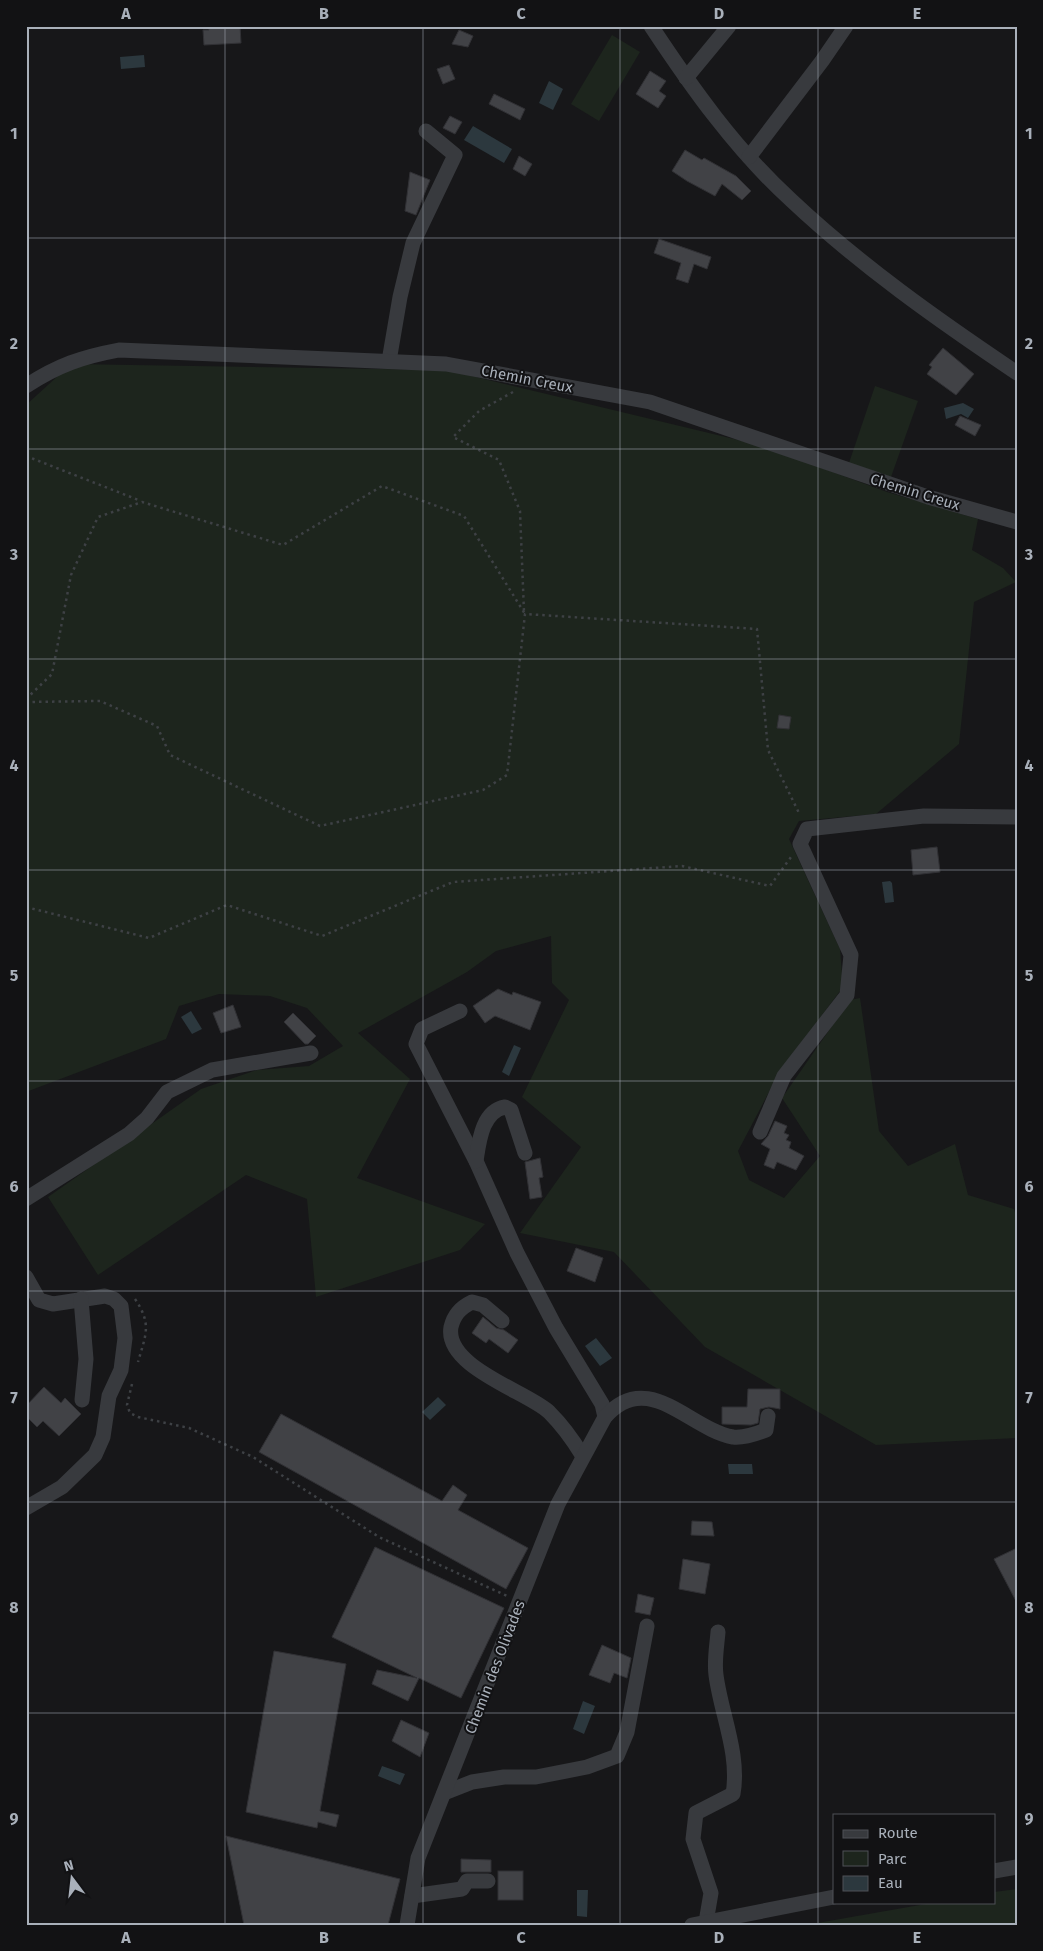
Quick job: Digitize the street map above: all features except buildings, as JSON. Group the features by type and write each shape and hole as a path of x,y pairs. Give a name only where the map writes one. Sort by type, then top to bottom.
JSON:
{"street":[{"path":"651,26 686,78 749,157 791,200 909,298 1017,373"},
{"path":"686,78 729,26"},
{"path":"749,157 822,61 846,26"},
{"path":"389,361 413,243 455,155 426,131"},
{"name":"Chemin Creux","path":"26,386 49,371 81,357 119,350 446,364 650,402 918,494 1017,522"},
{"path":"760,1132 784,1076 847,995 851,955 800,844 807,830 924,816 1017,817"},
{"path":"460,1010 422,1029 416,1044 476,1161 517,1253 556,1328 602,1404 605,1417"},
{"path":"26,1199 129,1134 147,1118 167,1092 212,1070 311,1053"},
{"path":"476,1161 480,1136 488,1119 498,1108 505,1107 511,1110 524,1154"},
{"path":"26,1277 39,1300 53,1304 105,1296 114,1299 121,1306 125,1338 121,1370 109,1396 103,1436 95,1455 62,1487 26,1508"},
{"path":"81,1299 86,1359 82,1400"},
{"path":"502,1321 483,1305 472,1302 464,1306 453,1318 450,1332 454,1345 463,1356 489,1378 548,1411 582,1455"},
{"name":"Chemin des Olivades","path":"407,1925 418,1858 558,1504 582,1455 605,1417 615,1406 631,1397 648,1399 678,1409 719,1433 734,1437 752,1436 766,1430 768,1416"},
{"path":"444,1793 472,1782 504,1777 536,1777 587,1767 617,1756 626,1732 647,1626"},
{"path":"699,1923 711,1893 693,1839 696,1813 733,1794 736,1780 724,1707 716,1674 718,1632"},
{"path":"996,1871 1017,1867"},
{"path":"412,1896 462,1889 467,1882 488,1881"},
{"path":"699,1923 833,1897"}],"path":[{"path":"26,701 100,701 157,726 170,755 320,826 483,790 507,775 524,614 520,511 499,460 453,437 478,411 535,380"},
{"path":"26,456 142,502 283,546 382,486 464,516 524,614"},
{"path":"26,701 52,674 70,574 98,517 142,502"},
{"path":"524,614 757,629 768,750 807,830"},
{"path":"26,907 148,938 227,905 322,936 453,882 682,866 770,886 800,844"},
{"path":"114,1299 122,1288 135,1299 145,1314 146,1334 136,1369"},
{"path":"134,1378 127,1405 130,1413 138,1417 189,1428 253,1457 378,1537 520,1602"}],"green space":[{"path":"612,35 640,52 599,121 571,104"},
{"path":"71,364 447,370 759,445 887,492 978,519 972,550 1003,568 1016,582 974,602 959,744 876,814 799,821 789,839 840,949 843,987 779,1073 738,1151 749,1180 784,1198 820,1156 782,1098 850,1000 860,998 879,1131 908,1166 955,1144 968,1195 1014,1209 1017,1219 1017,1438 876,1445 705,1347 614,1252 520,1233 581,1147 522,1097 569,1000 552,983 551,936 496,951 467,972 358,1033 410,1079 357,1178 485,1224 460,1250 316,1297 307,1199 246,1175 98,1275 48,1197 201,1089 257,1070 309,1066 343,1046 307,1008 270,996 219,994 179,1006 166,1039 26,1092 26,405"},
{"path":"875,386 918,401 891,477 849,463"},
{"path":"1017,1889 1017,1925 806,1925 926,1904 996,1904 996,1892"}],"water":[{"path":"144,55 145,67 121,69 120,57"},
{"path":"549,81 563,89 553,110 539,103"},
{"path":"473,126 512,149 504,163 464,140"},
{"path":"963,403 974,409 968,418 961,414 946,419 944,408"},
{"path":"890,881 892,883 894,902 885,903 882,882"},
{"path":"191,1011 202,1029 192,1034 181,1017"},
{"path":"514,1045 521,1048 509,1076 502,1072"},
{"path":"596,1338 612,1358 600,1366 585,1346"},
{"path":"438,1397 446,1405 430,1420 422,1412"},
{"path":"728,1464 752,1464 753,1474 729,1474"},
{"path":"583,1701 595,1706 584,1734 573,1729"},
{"path":"382,1766 405,1774 400,1785 378,1776"},
{"path":"577,1890 588,1890 587,1917 577,1916"}]}
